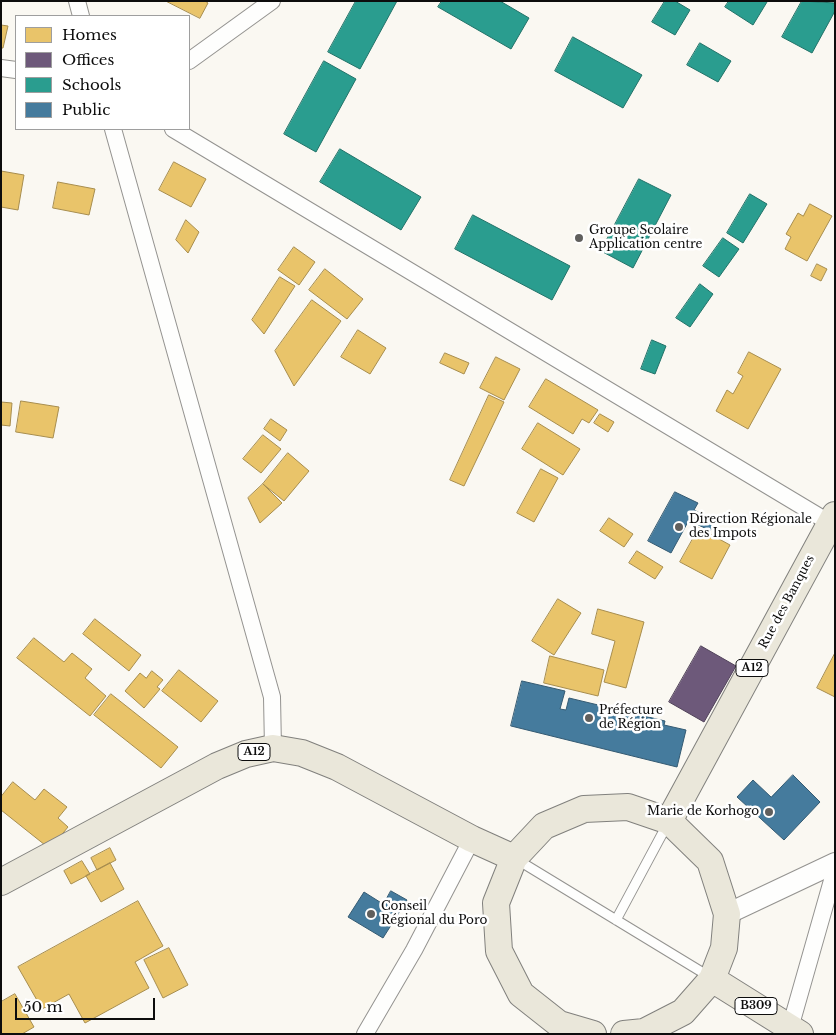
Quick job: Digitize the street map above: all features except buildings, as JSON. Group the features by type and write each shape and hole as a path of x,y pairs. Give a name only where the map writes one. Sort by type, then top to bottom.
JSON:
{"main road":[{"name":"Rue des Banques","path":"669,821 832,519"},
{"name":"A12","path":"1,882 217,766 246,754 273,748 302,753 337,767 514,858"},
{"path":"593,1034 559,1024 521,994 499,951 496,903 514,858 544,826 584,808 628,807 669,821 710,861 727,914 724,948 712,979 683,1012 644,1032 624,1034"},
{"name":"B309","path":"712,979 795,1031"}],"street":[{"path":"76,1 81,15"},
{"path":"190,60 272,1"},
{"path":"1,68 15,70"},
{"path":"113,130 272,697 273,748"},
{"path":"175,130 832,519"},
{"path":"365,1034 414,950 472,838"},
{"path":"727,914 835,863"},
{"path":"795,1031 835,870"}],"lane":[{"path":"616,920 669,821"},
{"path":"514,858 712,979"}],"place":[{"name":"Groupe Scolaire Application centre","path":"579,238"},
{"name":"Direction Régionale des Impots","path":"679,527"},
{"name":"Préfecture de Région","path":"589,718"},
{"name":"Marie de Korhogo","path":"769,812"},
{"name":"Conseil Régional du Poro","path":"371,914"}]}
